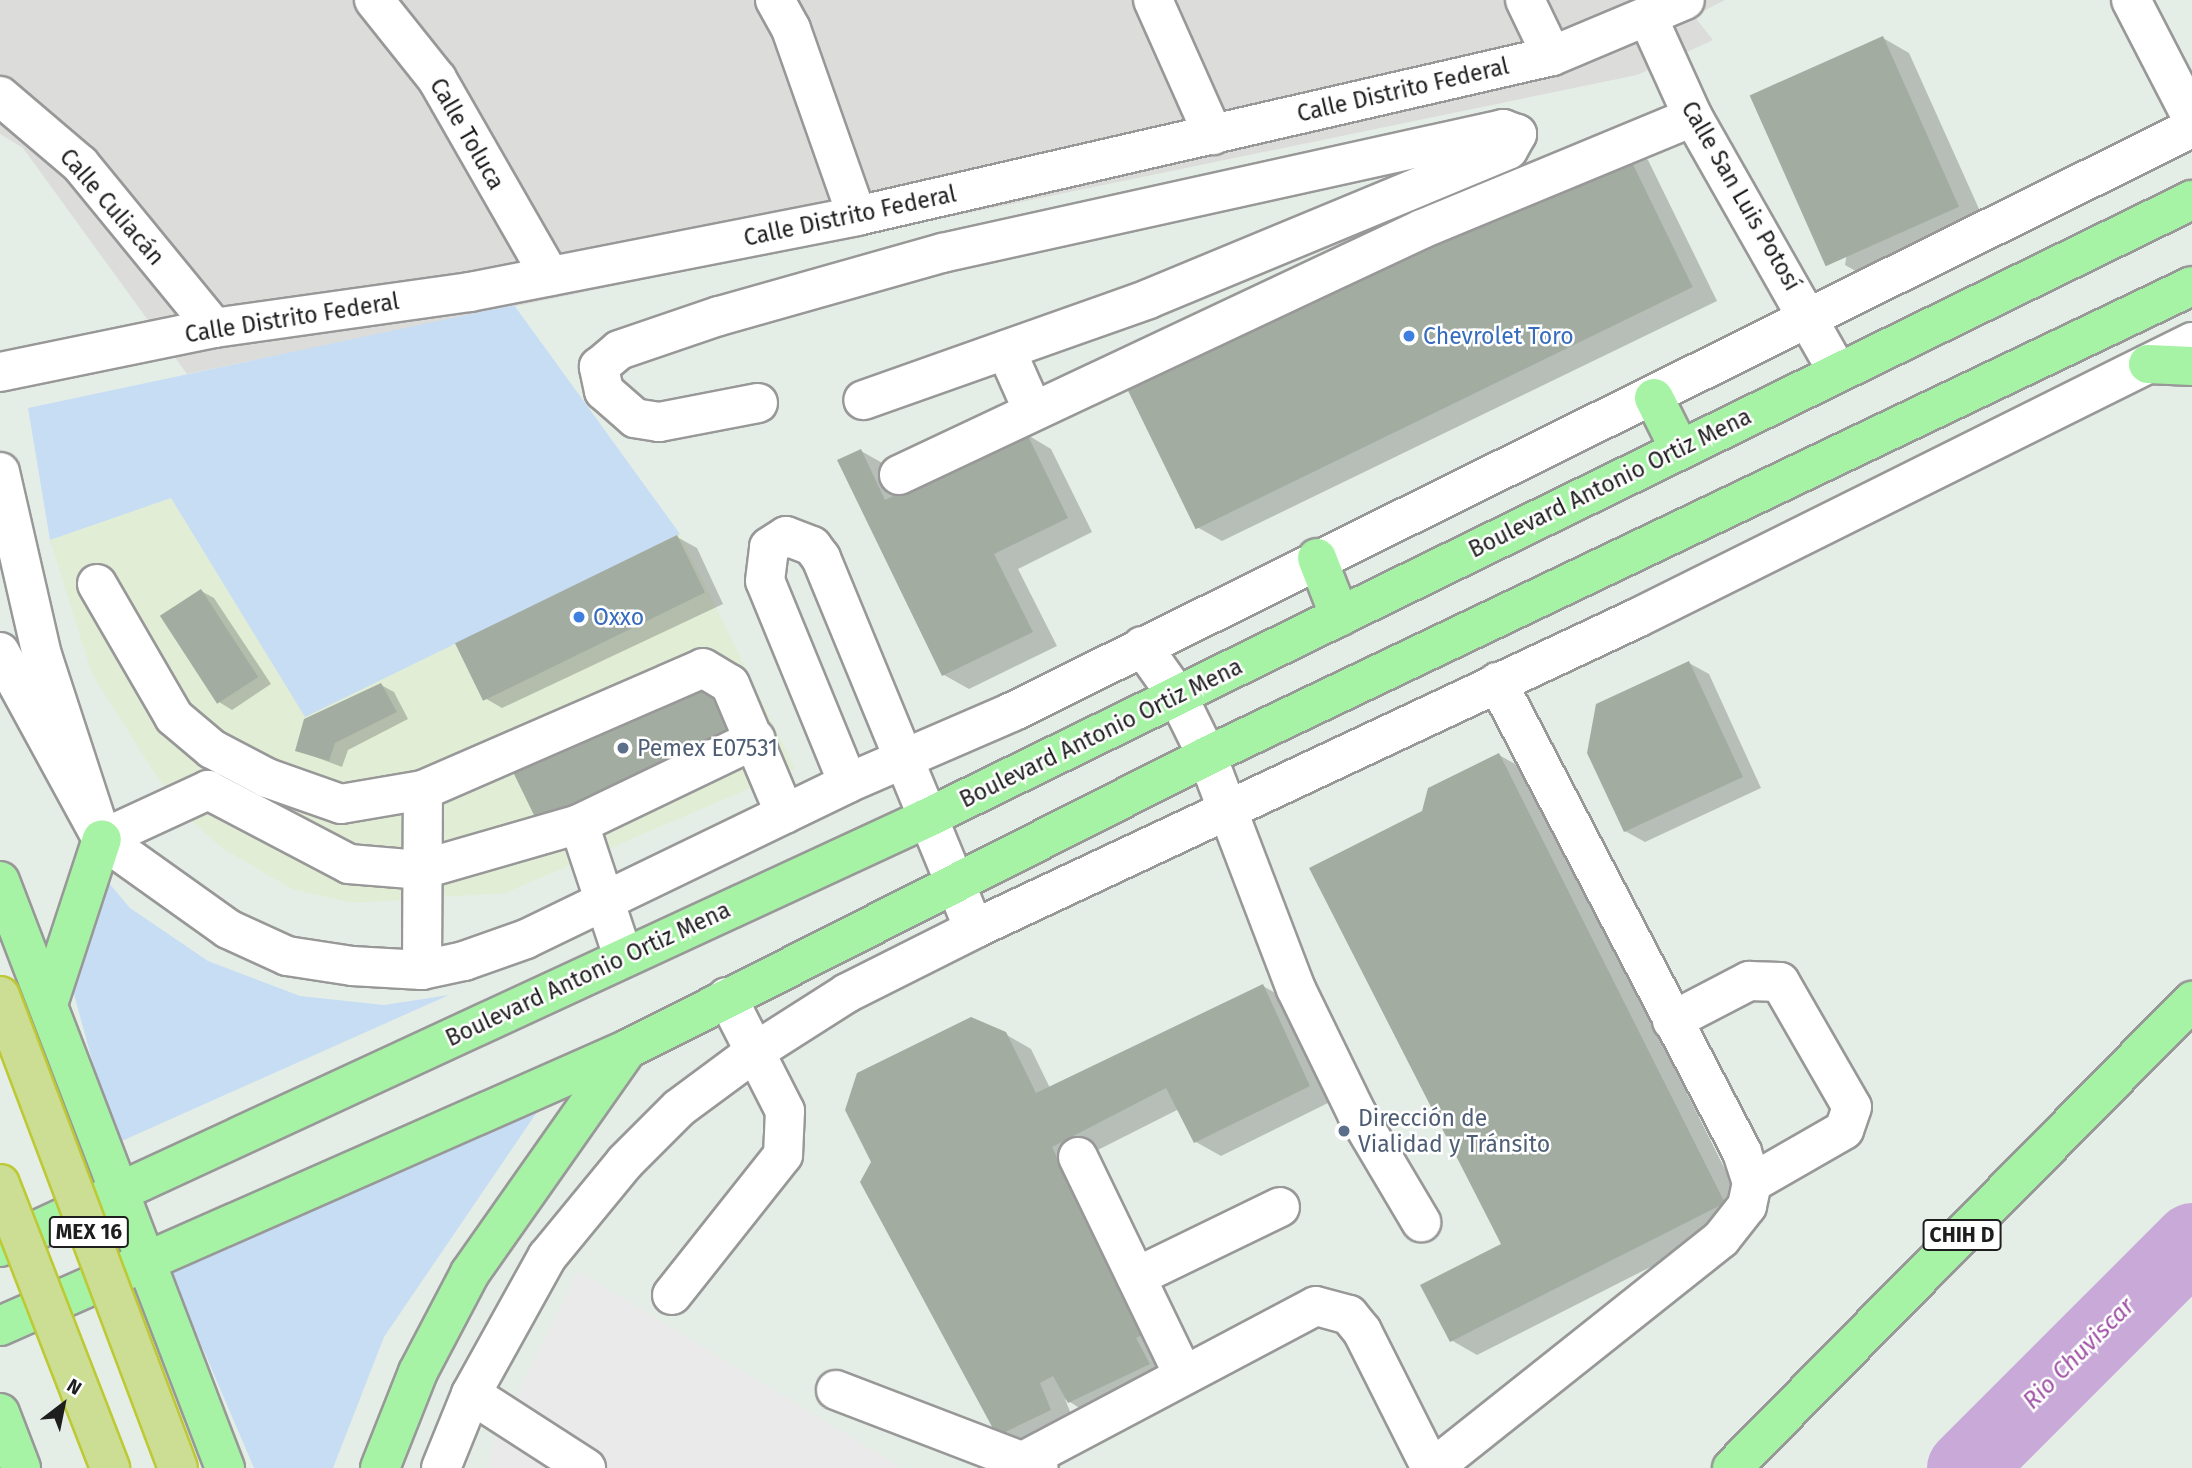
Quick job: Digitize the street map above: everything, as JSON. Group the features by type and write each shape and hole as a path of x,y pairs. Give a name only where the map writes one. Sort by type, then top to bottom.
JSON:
{"highway":[{"name":"MEX 16","path":"0,996 178,1468"},
{"name":"MEX 16","path":"0,1184 110,1468"}],"main road":[{"name":"Boulevard Antonio Ortiz Mena","path":"0,1247 927,818 1837,370 2192,200"},
{"path":"0,1326 142,1260 628,1049 727,997 956,887 1207,756 2192,286"},
{"path":"2148,364 2192,366"},
{"path":"1654,398 1679,449"},
{"path":"1317,558 1340,617"},
{"path":"49,1001 102,839"},
{"path":"0,881 49,1001 115,1194 225,1468"},
{"name":"CHIH D","path":"1732,1468 2192,1001"},
{"path":"380,1468 418,1372 470,1273 628,1049"},
{"path":"0,1413 20,1468"}],"street":[{"name":"Calle Toluca","path":"374,0 437,79 550,276"},
{"path":"775,0 791,29 857,216"},
{"path":"1153,0 1213,135"},
{"path":"1525,0 1552,56"},
{"name":"Calle Distrito Federal","path":"0,372 214,328 550,276 857,216 1552,56 1649,20 1685,0"},
{"path":"2130,0 2192,118"},
{"name":"Calle San Luis Potosí","path":"1649,20 1693,117 1811,318 1837,370"},
{"name":"Calle Culiacán","path":"0,96 80,164 214,328"},
{"path":"899,475 1553,170 1693,117"},
{"path":"0,652 102,839 228,929 287,956 422,970 526,939 848,783 1012,712 1317,558 1654,398 2192,128"},
{"path":"758,403 659,422 635,418 604,391 599,367 619,351 719,316 942,253 1503,129 1517,134 1508,150 1149,299 863,400"},
{"path":"441,1468 471,1394 547,1257 625,1162 679,1108 756,1051 848,993 974,929 1497,682 2192,342"},
{"path":"1006,350 1033,411"},
{"path":"0,471 43,655 102,839"},
{"path":"848,783 765,581 769,547 786,536 812,546 821,558 974,929"},
{"path":"97,584 174,717 212,749 267,779 341,804 423,790 692,669 714,671 730,684 756,739 785,814"},
{"path":"1142,646 1178,696 1207,756 1226,812 1296,989 1421,1222"},
{"path":"836,1390 1032,1464 1182,1372 1293,1315 1333,1308 1362,1331 1432,1468 1721,1239 1747,1206 1752,1183 1672,1021 1497,682"},
{"path":"102,839 208,790 349,863 420,870 579,824 756,739"},
{"path":"422,970 420,870 423,790"},
{"path":"579,824 623,957"},
{"path":"1672,1021 1749,981 1780,982 1852,1107 1844,1130 1752,1183"},
{"path":"672,1295 783,1155 785,1111 727,997"},
{"path":"1078,1157 1182,1372"},
{"path":"1136,1277 1280,1207"},
{"path":"471,1394 586,1468"}],"shaded area":[{"path":"0,0 1725,0 1694,16 1713,40 1637,75 187,374 23,148 0,134"},
{"path":"514,305 680,534 305,717 171,498 50,540 28,408"},
{"path":"171,498 305,716 680,534 795,769 505,893 352,903 292,889 222,848 186,816 152,769 92,674 50,540"},
{"path":"97,869 130,908 208,961 300,996 384,1005 449,995 115,1144 69,976"},
{"path":"552,1090 384,1337 333,1468 254,1468 171,1274"},
{"path":"578,1271 902,1468 488,1468 495,1439"}],"building":[{"path":"1883,36 1959,207 1826,266 1750,95"},
{"name":"Chevrolet Toro","path":"1623,144 1693,287 1196,529 1126,386"},
{"path":"1026,432 1068,518 994,554 1033,632 942,676 837,460 861,449 885,500"},
{"name":"Oxxo","path":"677,535 705,593 483,701 455,643"},
{"path":"201,589 258,677 217,704 160,616"},
{"path":"1689,661 1743,777 1624,832 1587,753 1596,704"},
{"name":"Pemex E07531","path":"711,676 735,725 537,822 513,772"},
{"path":"381,683 397,712 335,743 329,761 295,751 304,719"},
{"path":"1499,753 1725,1203 1450,1342 1420,1285 1501,1244 1309,868 1422,811 1428,788"},
{"path":"1263,984 1310,1086 1194,1143 1166,1088 1052,1147 1145,1333 1136,1338 1150,1364 1068,1403 1053,1376 1040,1383 1051,1410 997,1436 860,1182 871,1162 845,1110 857,1073 971,1017 1006,1032 1036,1093"}],"waterway":[{"name":"Rio Chuviscar","path":"1965,1468 2192,1241"}],"place":[{"name":"Chevrolet Toro","path":"1409,336"},
{"name":"Oxxo","path":"579,617"},
{"name":"Pemex E07531","path":"623,748"},
{"name":"Dirección de Vialidad y Tránsito","path":"1344,1131"}]}
